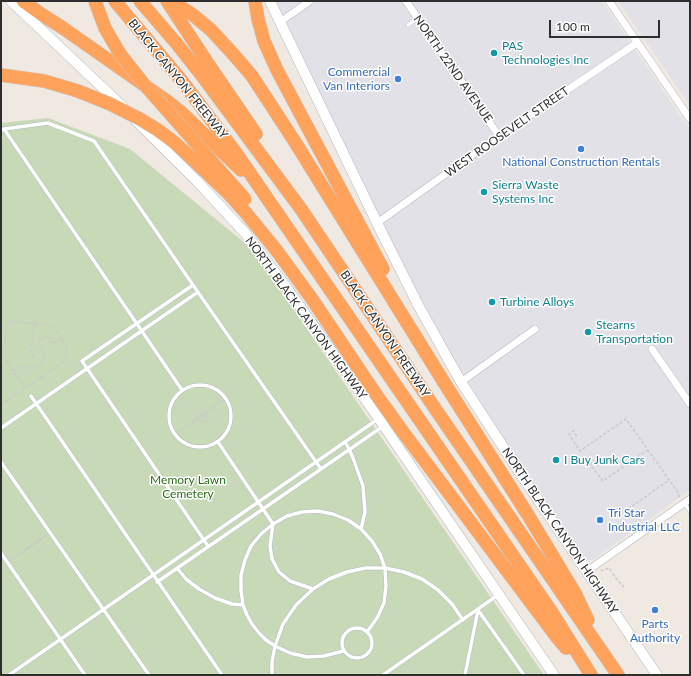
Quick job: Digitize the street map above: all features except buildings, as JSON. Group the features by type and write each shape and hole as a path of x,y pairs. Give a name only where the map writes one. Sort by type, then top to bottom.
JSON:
{"highway":[{"path":"23,1 182,112 263,192"},
{"path":"95,1 105,28 125,60 143,83 253,208 312,299 407,438 556,636 590,675"},
{"name":"BLACK CANYON FREEWAY","path":"115,1 155,48 232,148 551,611 590,675"},
{"name":"BLACK CANYON FREEWAY","path":"140,1 203,77 301,209 432,404 615,671"},
{"path":"167,1 267,151 301,209"},
{"path":"172,1 193,15 211,30 252,76 295,142 575,593 615,671"},
{"path":"255,1 264,41 277,70 396,292 414,333"},
{"path":"1,75 44,81 78,91 110,104 158,130 174,142 228,193 279,249"}],"main road":[{"name":"NORTH BLACK CANYON HIGHWAY","path":"11,1 128,112 245,233 287,288 381,422 554,675"},
{"name":"NORTH BLACK CANYON HIGHWAY","path":"270,1 377,223 418,304 461,382 522,476 657,675"}],"street":[{"path":"280,22 310,1"},
{"name":"NORTH 22ND AVENUE","path":"406,1 499,136"},
{"path":"609,1 690,119"},
{"name":"WEST ROOSEVELT STREET","path":"377,223 499,136 637,43"},
{"path":"461,382 535,329"},
{"path":"652,349 690,404"},
{"path":"587,571 684,500"}],"lane":[{"path":"408,25 418,18"},
{"path":"182,390 3,129 48,123 94,141 320,469"},
{"path":"193,285 82,362 208,546"},
{"path":"1,428 198,292"},
{"path":"201,384 211,386 220,390 227,398 231,407 231,422 225,435 218,442 208,446 197,447 186,444 178,438 171,429 169,418 170,407 174,398 182,390 191,385 201,384"},
{"path":"31,396 222,675"},
{"path":"9,675 345,442 381,422"},
{"path":"158,582 349,449 381,422"},
{"path":"218,442 273,524 270,546 272,559 279,572 290,581 313,589"},
{"path":"345,442 363,486 365,512 361,529"},
{"path":"1,462 149,675"},
{"path":"684,500 690,511"},
{"path":"343,651 324,656 307,657 290,653 266,640 256,629 247,615 240,590 241,575 245,560 251,546 261,534 273,524 287,516 302,512 318,511 333,514 348,520 361,529 372,540 380,554 385,568 386,586 384,603 377,618 367,632"},
{"path":"1,553 85,675"},
{"path":"177,568 186,579 199,589 215,598 232,604 243,605"},
{"path":"272,675 272,662 275,646 283,624 296,605 313,589 329,579 347,572 366,568 385,568 404,572 422,580 438,590 452,604 463,620"},
{"path":"383,675 499,595"},
{"path":"465,675 478,610"},
{"path":"478,610 524,675"},
{"path":"360,628 367,632 372,640 371,650 360,659 350,657 343,651 341,642 344,634 348,631 360,628"}],"path":[{"path":"1,405 65,361 67,346 53,326 11,321 8,324 3,357 25,388"},
{"path":"30,352 35,323"},
{"path":"13,371 21,366 33,368 42,362 44,359 44,352 40,342 44,337 47,336 51,343 62,339"},
{"path":"175,434 227,398"},
{"path":"196,419 196,412 201,410 205,413"},
{"path":"196,419 200,421 204,420 206,417 205,413"},
{"path":"577,436 573,431 569,434 580,451 626,419 684,500"},
{"path":"598,466 595,461 590,464 603,481 648,450"},
{"path":"624,512 669,480"},
{"path":"27,546 28,548 50,533"},
{"path":"7,562 50,533"},
{"path":"601,571 609,568 624,588"}],"shaded area":[{"path":"273,1 602,1 690,130 690,490 594,559 587,560 584,557 477,399 459,369 424,307"},
{"path":"618,1 690,1 690,106"}],"green space":[{"name":"Memory Lawn Cemetery","path":"48,118 130,149 245,243 268,272 544,675 1,675 1,123"}],"place":[{"name":"PAS Technologies Inc","path":"494,53"},
{"name":"Commercial Van Interiors","path":"398,79"},
{"name":"National Construction Rentals","path":"581,149"},
{"name":"Sierra Waste Systems Inc","path":"484,192"},
{"name":"Turbine Alloys","path":"492,302"},
{"name":"Stearns Transportation","path":"588,332"},
{"name":"I Buy Junk Cars","path":"556,460"},
{"name":"Tri Star Industrial LLC","path":"600,520"},
{"name":"Parts Authority","path":"655,610"}]}
